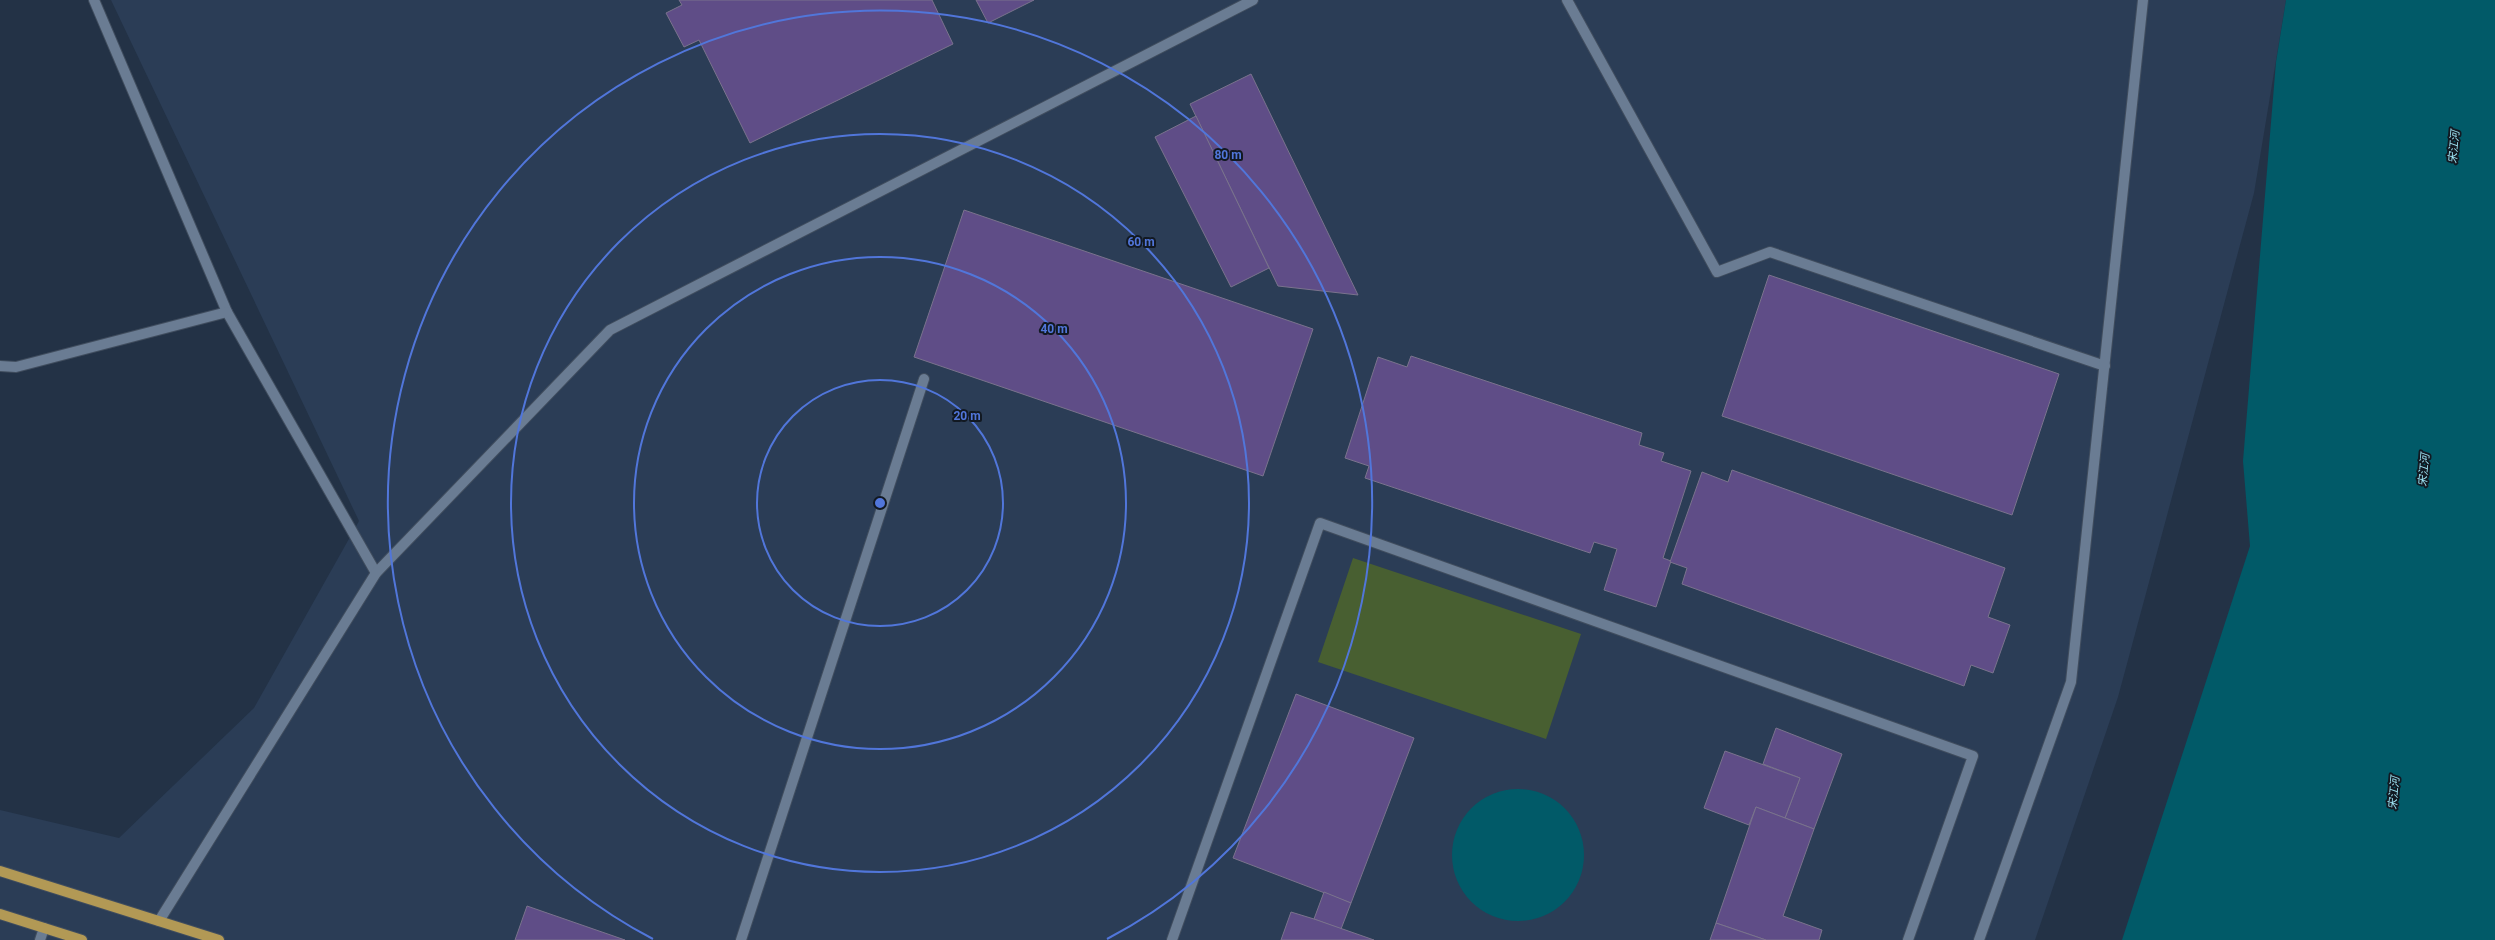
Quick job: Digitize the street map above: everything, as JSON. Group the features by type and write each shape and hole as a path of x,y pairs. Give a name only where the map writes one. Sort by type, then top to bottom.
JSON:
{"main road":[{"path":"0,872 219,940"},
{"path":"0,914 82,940"}],"street":[{"path":"94,0 227,312 376,573"},
{"path":"159,921 376,573 610,330 1253,0"},
{"path":"1567,0 1718,272 1770,252 2104,366"},
{"path":"1979,940 2071,682 2143,0"},
{"path":"0,366 16,367 227,312"},
{"path":"741,940 924,379"},
{"path":"1172,940 1320,523 1974,756 1908,940"},
{"path":"40,940 44,928"}],"shaded area":[{"path":"111,0 2286,0 2254,193 2118,697 2035,940 0,940 0,810 119,838 254,708 359,521"},
{"path":"1353,558 1581,634 1546,739 1318,662"}],"water":[{"name":"宋江河","path":"2286,0 2495,0 2495,940 2122,940 2250,546 2243,461 2276,62"},
{"path":"1525,789 1537,791 1549,796 1565,808 1577,824 1582,836 1584,855 1582,874 1577,886 1565,902 1549,914 1537,919 1511,921 1499,919 1487,914 1471,902 1459,886 1454,874 1452,848 1454,836 1459,824 1471,808 1487,796 1499,791"}],"building":[{"path":"679,0 932,0 953,44 750,143 699,40 684,47 666,13 682,5"},
{"path":"976,0 1034,0 988,23"},
{"path":"1251,74 1358,295 1278,286 1190,104"},
{"path":"1196,116 1269,268 1231,287 1155,137"},
{"path":"964,210 1313,329 1263,476 914,357"},
{"path":"1769,275 2059,374 2012,515 1722,416"},
{"path":"1411,356 1642,433 1639,445 1664,453 1661,461 1691,471 1663,558 1671,561 1656,607 1604,590 1617,549 1594,542 1590,553 1365,478 1369,466 1345,458 1378,357 1407,367"},
{"path":"1732,470 2005,568 1988,617 2010,625 1993,673 1971,665 1964,686 1682,584 1687,568 1670,562 1702,472 1728,482"},
{"path":"1296,694 1414,738 1351,903 1233,858"},
{"path":"1776,728 1842,754 1814,829 1785,818 1800,778 1763,764"},
{"path":"1725,751 1800,778 1785,818 1756,807 1749,825 1704,808"},
{"path":"1756,807 1814,829 1783,916 1822,930 1819,940 1766,940 1716,923"},
{"path":"1324,892 1351,903 1341,929 1314,919"},
{"path":"527,906 625,940 515,940"},
{"path":"1291,912 1314,919 1374,940 1281,940"},
{"path":"1716,923 1766,940 1710,940"}]}
